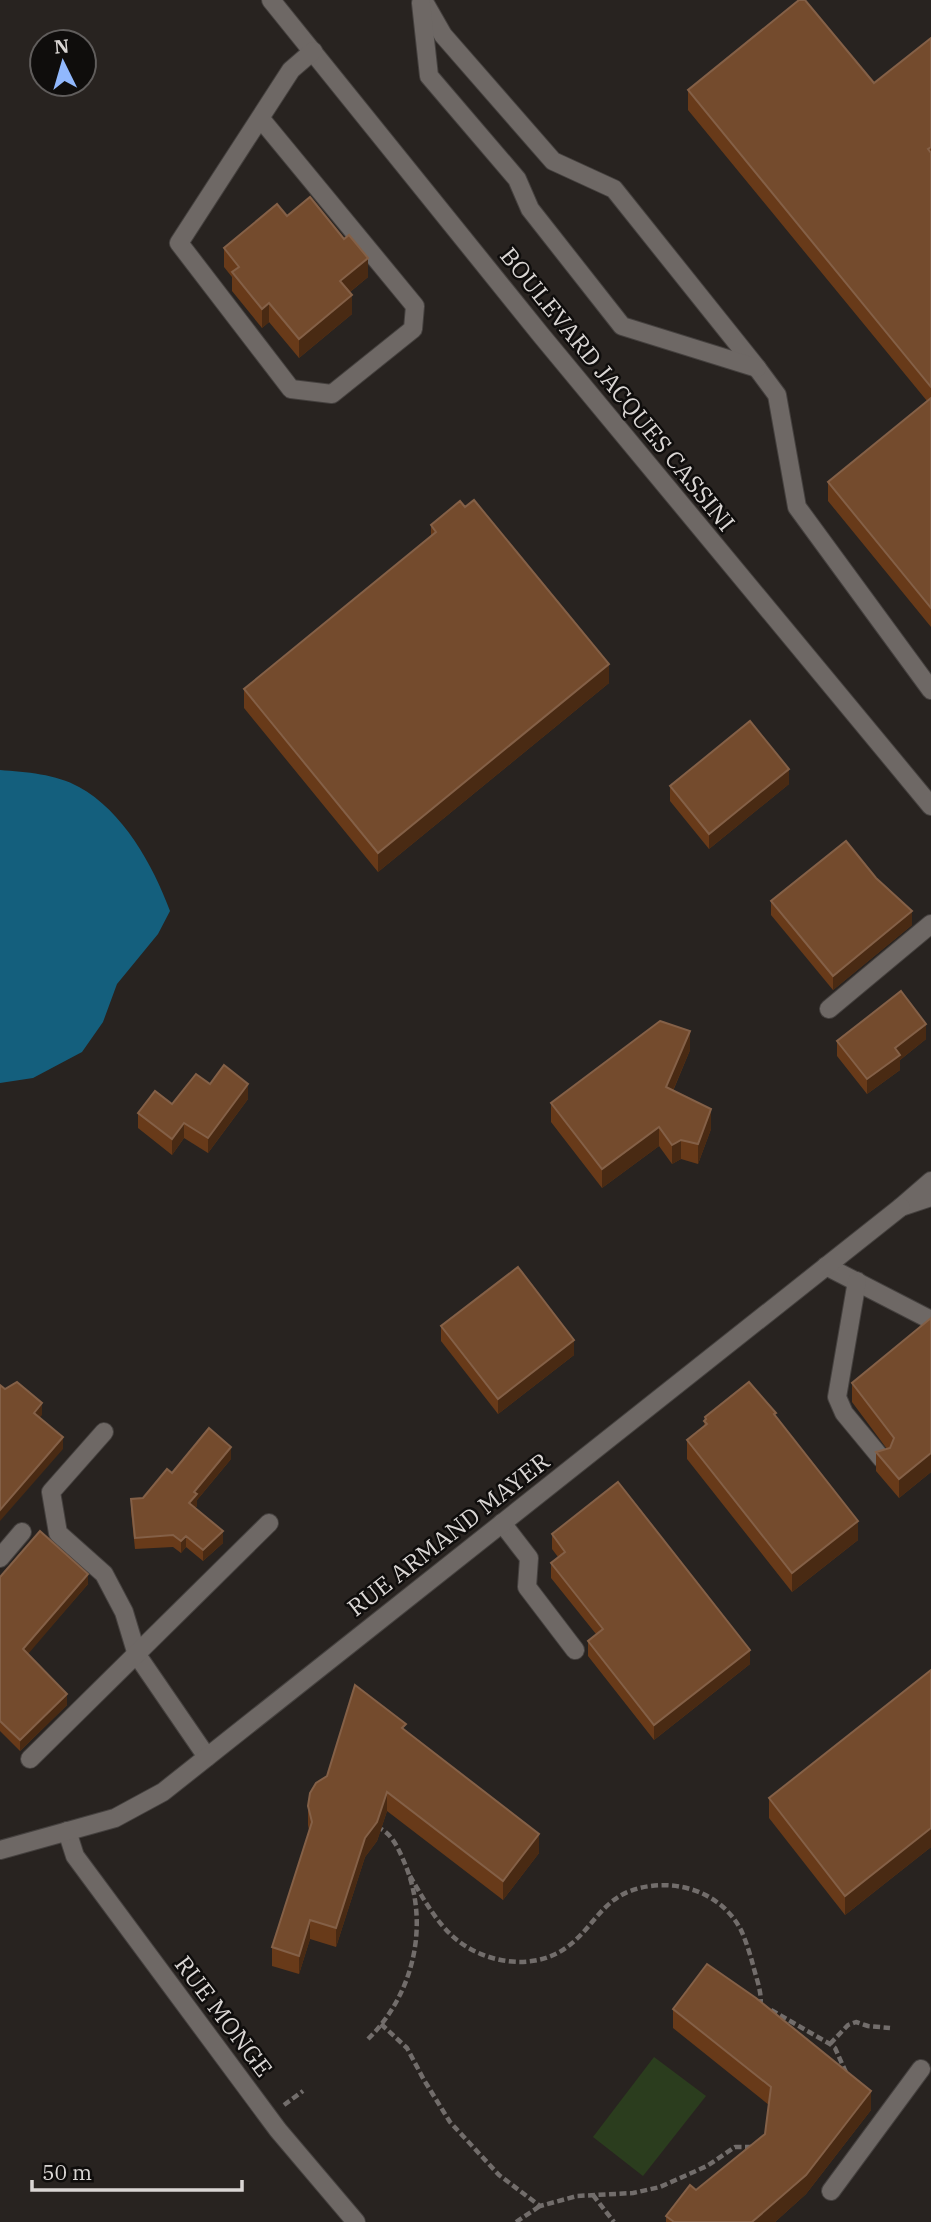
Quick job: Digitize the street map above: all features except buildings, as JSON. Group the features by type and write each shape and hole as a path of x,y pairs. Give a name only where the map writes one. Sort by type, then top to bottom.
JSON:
{"street":[{"name":"BOULEVARD JACQUES CASSINI","path":"271,0 550,345 931,806"},
{"path":"422,0 443,35 553,161 614,189 757,368 777,396 797,507 931,690"},
{"path":"422,0 429,76 517,179 530,209 622,326 757,368"},
{"path":"261,119 415,306 413,329 332,394 291,390 179,243 291,70 313,51"},
{"path":"829,1009 931,924"},
{"name":"RUE ARMAND MAYER","path":"0,1850 115,1818 163,1792 931,1181"},
{"name":"RUE ARMAND MAYER","path":"901,1207 931,1197"},
{"path":"826,1266 931,1320"},
{"path":"857,1281 837,1397 844,1413 882,1460"},
{"path":"104,1432 51,1492 58,1533 104,1574 124,1612 137,1654 207,1756"},
{"path":"30,1759 269,1523"},
{"path":"502,1523 529,1558 527,1587 575,1650"},
{"path":"0,1558 22,1532"},
{"name":"RUE MONGE","path":"67,1831 75,1856 107,1900 278,2130 356,2222"},
{"path":"831,2191 921,2069"}],"path":[{"path":"381,1829 394,1842 426,1903 457,1940 494,1958 514,1962 552,1957 568,1947 586,1930 597,1913 612,1899 631,1890 656,1885 677,1885 712,1898 740,1929 750,1954 762,2004 759,2011"},
{"path":"368,2039 403,1989 412,1968 416,1945 415,1899 410,1876"},
{"path":"762,2004 835,2048 848,2076 845,2089"},
{"path":"830,2044 848,2025 856,2022 890,2028"},
{"path":"381,2024 407,2048 450,2122 499,2175 540,2206"},
{"path":"516,2222 540,2206 577,2196 633,2193 660,2188 707,2166 735,2147 757,2148"},
{"path":"592,2195 614,2222"}],"green space":[{"path":"654,2057 706,2096 643,2176 593,2137"}],"water":[{"path":"0,770 61,779 95,797 135,841 155,876 170,911 158,934 117,984 103,1022 82,1052 33,1078 0,1083"}]}
